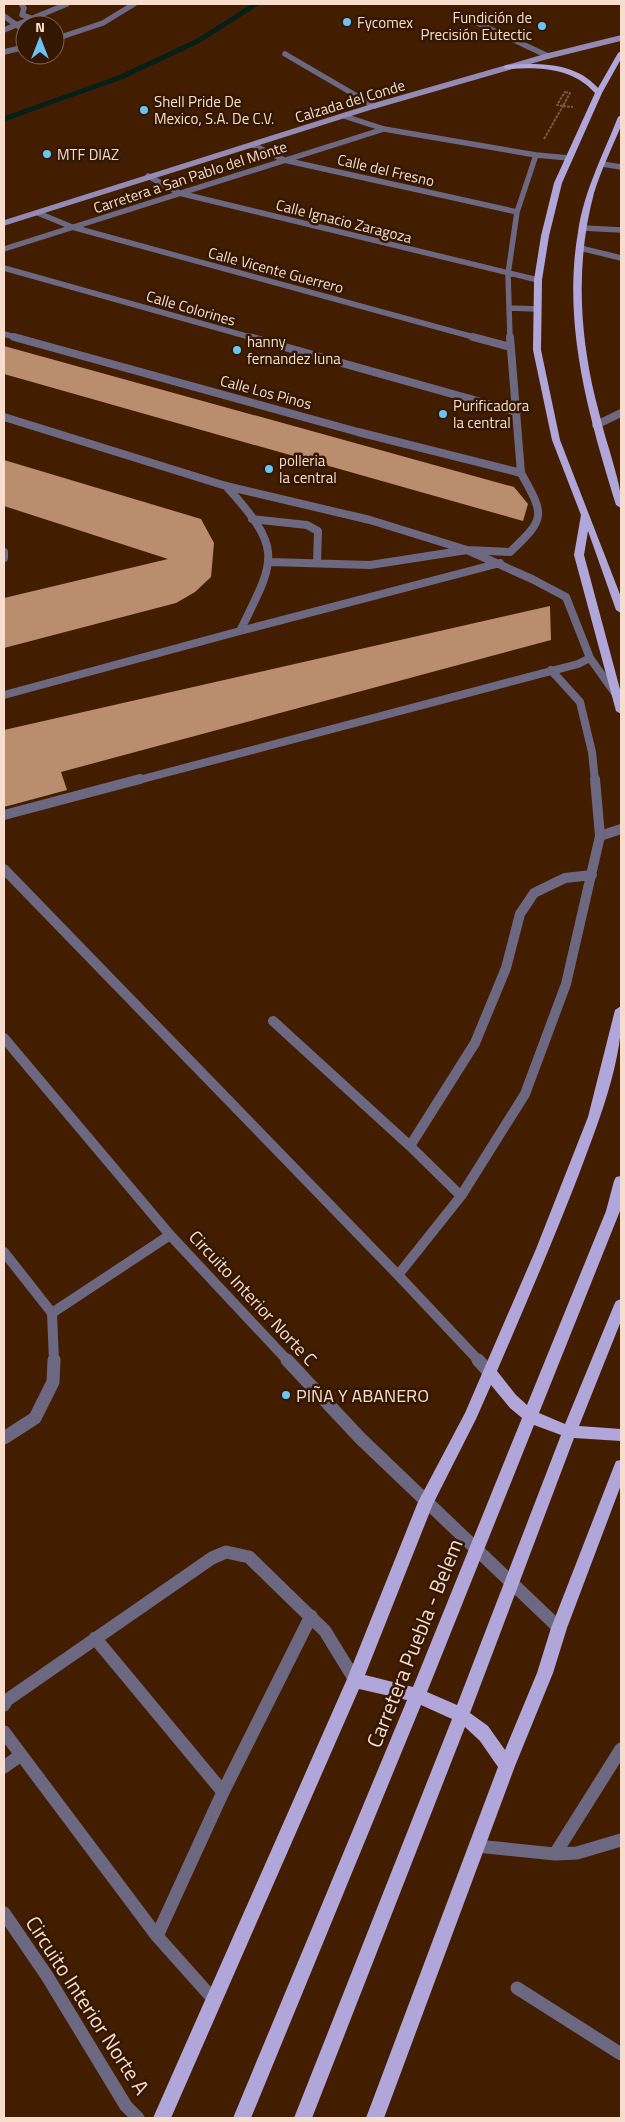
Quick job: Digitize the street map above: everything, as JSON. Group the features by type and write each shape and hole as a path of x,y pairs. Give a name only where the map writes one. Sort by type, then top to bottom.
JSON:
{"main road":[{"path":"621,53 599,93 558,183 545,236 538,280 537,350 556,440 598,545 621,610"},
{"path":"506,67 547,67 566,70 589,81 599,93"},
{"path":"620,123 591,192 580,248 577,315 581,353 596,425 621,505"},
{"path":"586,514 579,555 621,711"},
{"path":"162,2118 355,1680 426,1502 471,1415 543,1249 594,1117 621,1010"},
{"name":"Carretera Puebla - Belem","path":"242,2118 498,1496 613,1211 621,1181"},
{"path":"302,2118 467,1699 588,1381 621,1305"},
{"path":"489,1372 519,1407 540,1422 562,1431 590,1435 621,1435"},
{"path":"375,2118 507,1766 545,1673 621,1466"},
{"path":"355,1680 399,1690 454,1711 482,1732 507,1766"}],"street":[{"path":"39,15 67,4"},
{"path":"65,35 103,23 134,4"},
{"path":"456,13 548,56"},
{"path":"4,16 15,23"},
{"name":"Calzada del Conde","path":"4,223 374,106 506,67 621,38"},
{"path":"285,54 374,106"},
{"path":"344,116 384,128 536,155 569,158"},
{"name":"Carretera a San Pablo del Monte","path":"4,249 384,128"},
{"name":"Calle del Fresno","path":"252,145 284,160 517,212"},
{"path":"4,695 240,631 498,566 536,527 538,512 535,497 521,473 510,347 508,274 517,212 536,155"},
{"path":"602,164 621,167"},
{"name":"Calle Ignacio Zaragoza","path":"148,176 178,193 538,280"},
{"name":"Calle Vicente Guerrero","path":"38,213 72,227 510,347"},
{"path":"583,228 621,230"},
{"path":"580,248 621,258"},
{"name":"Calle Colorines","path":"4,268 516,412"},
{"path":"509,308 538,309"},
{"name":"Calle Los Pinos","path":"4,334 358,432 521,473"},
{"path":"596,425 621,413"},
{"path":"4,417 226,486 370,520 467,550 498,566 532,579 566,597 590,658 618,697"},
{"path":"226,486 266,539 270,562 260,591 240,631"},
{"path":"252,519 307,525 318,531 317,564"},
{"path":"270,562 370,565 467,550 510,552"},
{"path":"4,552 4,558"},
{"path":"4,815 578,664 590,658"},
{"path":"398,1275 461,1196 525,1094 566,984 600,836 592,752 580,702 551,670"},
{"path":"600,836 621,829"},
{"path":"4,869 398,1275 489,1372"},
{"path":"410,1146 475,1043 506,968 520,914 534,893 565,878 592,875"},
{"path":"273,1021 410,1146 461,1196"},
{"name":"Circuito Interior Norte C","path":"4,1038 170,1235 360,1438 560,1628"},
{"path":"52,1313 170,1235"},
{"path":"4,1252 52,1313 55,1347 53,1382 35,1418 4,1438"},
{"path":"4,1705 7,1700 95,1638 212,1558 226,1552 248,1556 311,1616 325,1630 355,1680"},
{"path":"157,1936 223,1792 311,1616"},
{"path":"95,1638 223,1792"},
{"path":"4,1732 157,1936 214,2000"},
{"path":"555,1854 621,1749"},
{"path":"4,1767 21,1755"},
{"path":"477,1846 555,1854 577,1853 621,1840"},
{"name":"Circuito Interior Norte A","path":"4,1913 47,1976 126,2106 138,2118"},
{"path":"517,1988 621,2054"}],"path":[{"path":"552,123 570,93 565,92 557,105"}],"building":[{"path":"4,346 514,487 528,504 523,521 4,374"},
{"path":"4,460 201,519 214,543 211,577 195,592 176,603 4,648 4,598 168,559 4,506"},
{"path":"550,606 551,640 61,772 67,790 4,807 4,730"}],"waterway":[{"path":"4,119 121,77 198,41 256,4"}],"place":[{"name":"Fycomex","path":"347,22"},
{"name":"Fundición de Precisión Eutectic","path":"542,26"},
{"name":"Shell Pride De Mexico, S.A. De C.V.","path":"144,110"},
{"name":"MTF DIAZ","path":"47,154"},
{"name":"hanny fernandez luna","path":"237,350"},
{"name":"Purificadora la central","path":"443,414"},
{"name":"polleria la central","path":"269,469"},
{"name":"PIÑA Y ABANERO","path":"286,1395"}]}
